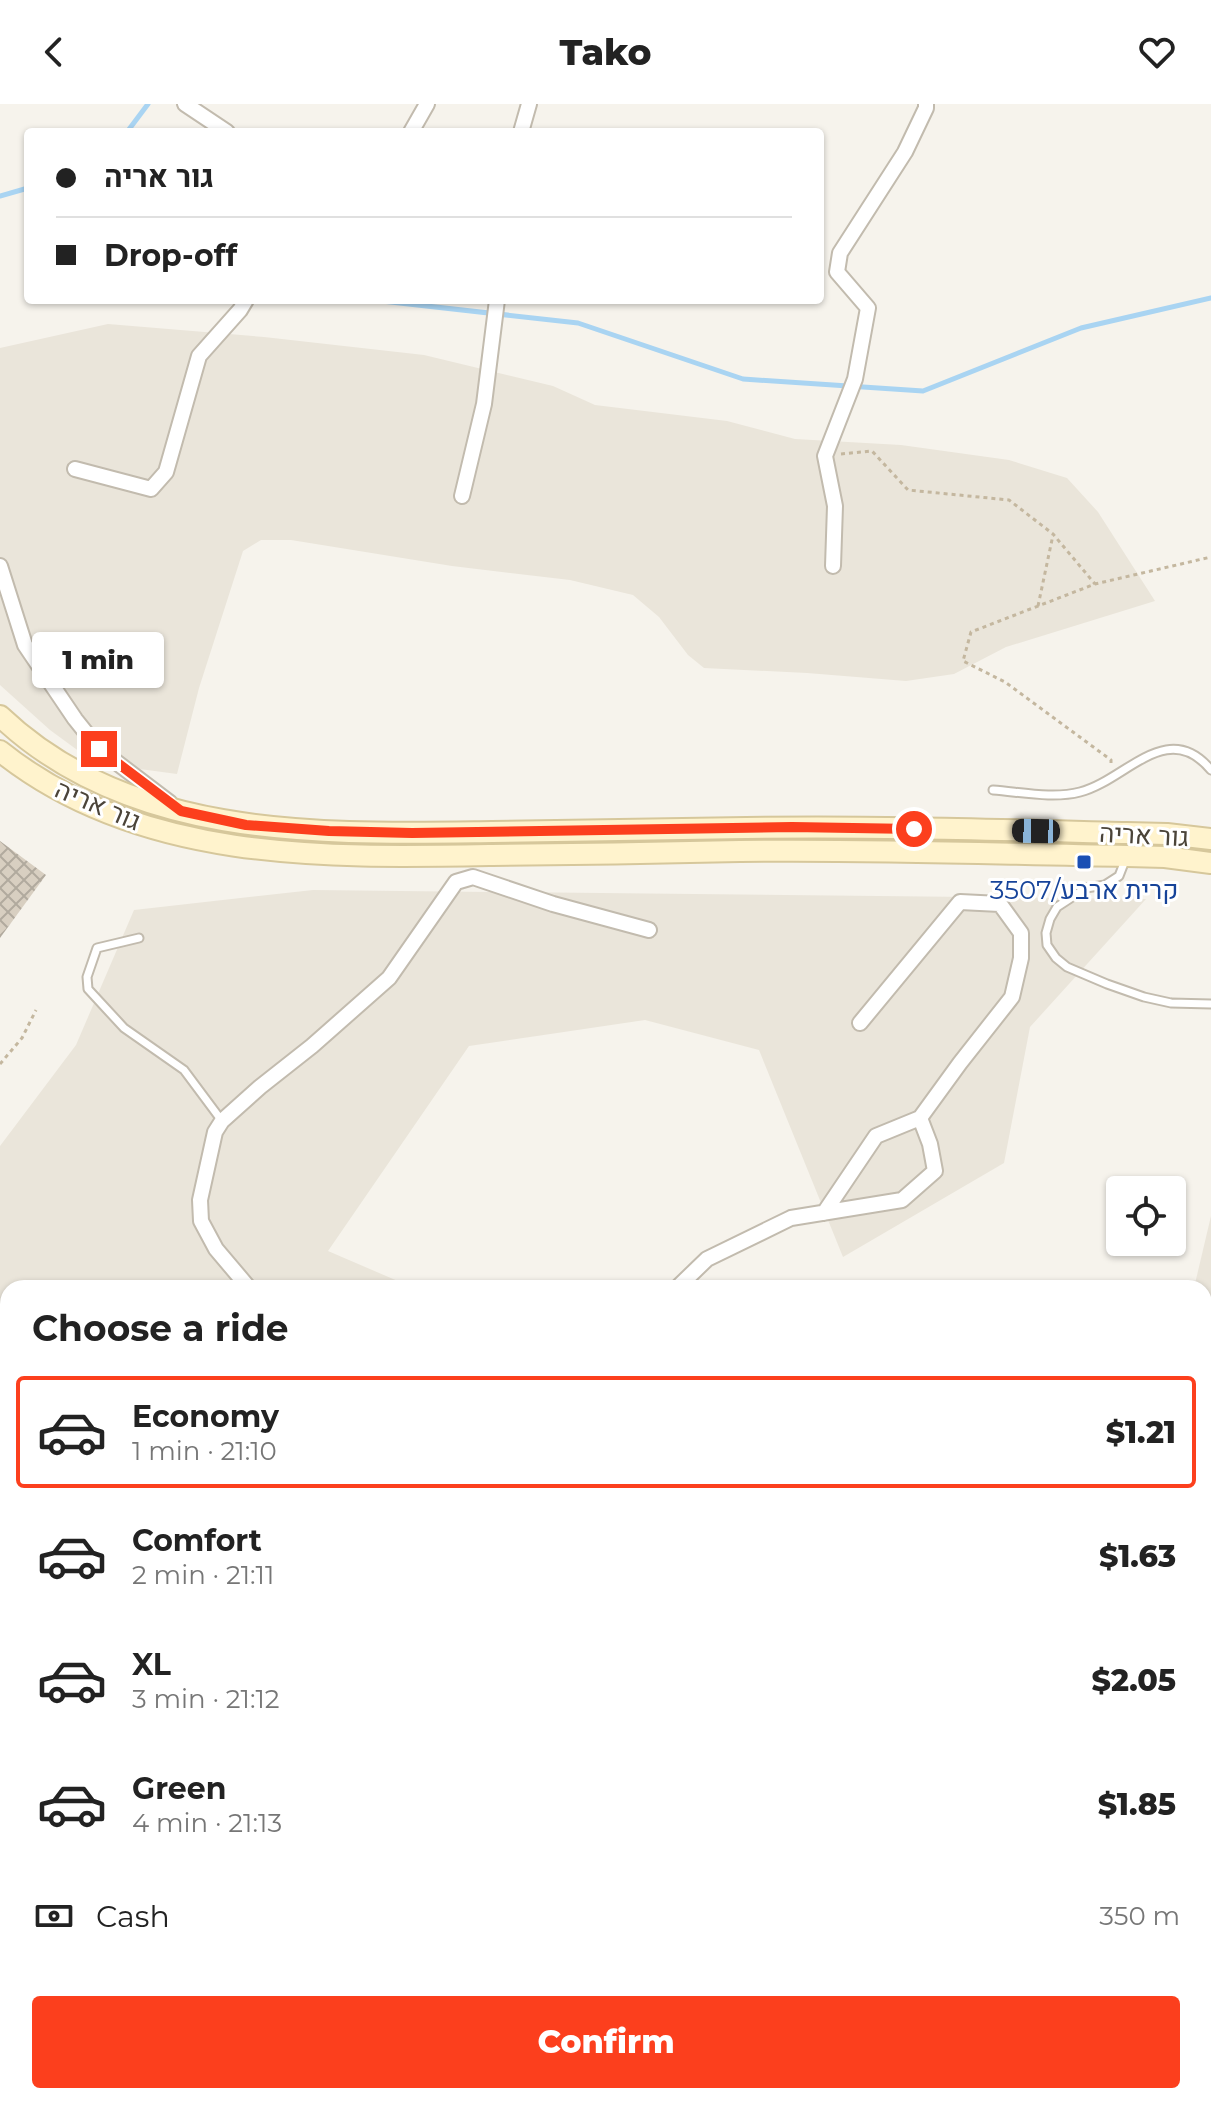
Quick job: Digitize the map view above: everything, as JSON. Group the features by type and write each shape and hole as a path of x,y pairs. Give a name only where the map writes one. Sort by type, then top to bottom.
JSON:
{"main road":[{"name":"גור אריה","path":"0,716 34,744 85,777 181,811 246,825 412,833 792,827 1167,834 1211,839"},
{"name":"גור אריה","path":"0,751 40,779 105,810 160,830 244,848 328,855 791,851 1165,857 1211,863"}],"street":[{"path":"185,104 221,128"},
{"path":"413,128 427,104"},
{"path":"522,128 529,104"},
{"path":"833,566 835,506 825,456 855,379 868,308 837,272 840,253 905,152 926,104"},
{"path":"75,469 151,489 166,472 199,356 244,304"},
{"path":"462,496 484,404 496,304"},
{"path":"0,566 25,645 75,719 99,749 181,811"},
{"path":"242,1280 216,1249 201,1221 200,1200 215,1132 222,1121 389,978 456,882 473,877 553,904 649,930"},
{"path":"824,1213 876,1136 920,1118 1012,997 1021,958 1021,933 1000,904 960,902 860,1023"},
{"path":"685,1280 707,1259 791,1218 902,1200 935,1171 930,1144 920,1118"}],"lane":[{"path":"993,790 1052,795 1079,793 1097,786 1158,750 1172,748 1203,760 1211,770"},
{"path":"1211,854 1211,863"},
{"path":"1127,856 1119,876 1105,885 1086,888 1057,907 1046,933 1047,945 1067,967 1107,984 1171,1003 1211,1004"},
{"path":"139,938 97,948 87,977 88,989 124,1028 184,1070 222,1121"}],"path":[{"path":"825,456 872,451 908,490 1009,500 1053,534 1095,584"},
{"path":"1038,606 1053,534"},
{"path":"1113,776 1111,760 1005,682 963,661 971,632 1095,584 1211,557"},
{"path":"0,1064 22,1038 36,1010"}],"shaded area":[{"path":"108,324 424,355 553,386 595,405 727,421 795,439 901,445 1009,460 1067,478 1098,512 1155,601 1006,647 954,674 906,681 704,668 688,655 659,617 633,595 570,580 452,566 291,540 261,540 243,551 199,688 177,774 95,763 50,730 0,685 0,348"},
{"path":"313,890 1146,899 1030,1027 1004,1163 843,1257 759,1050 645,1020 469,1046 328,1251 395,1280 0,1280 0,1146 76,1045 134,910"},
{"path":"1211,1216 1211,1280 1196,1280"}],"building":[{"path":"0,841 46,875 0,938"}],"waterway":[{"path":"130,128 148,104"},
{"path":"0,196 24,189"},
{"path":"409,304 578,323 743,379 923,391 1081,328 1211,298"}],"place":[{"name":"קרית ארבע/3507","path":"1084,862"}],"route":[{"path":"99,749 181,811 246,825 412,833 792,827 914,829"}]}
